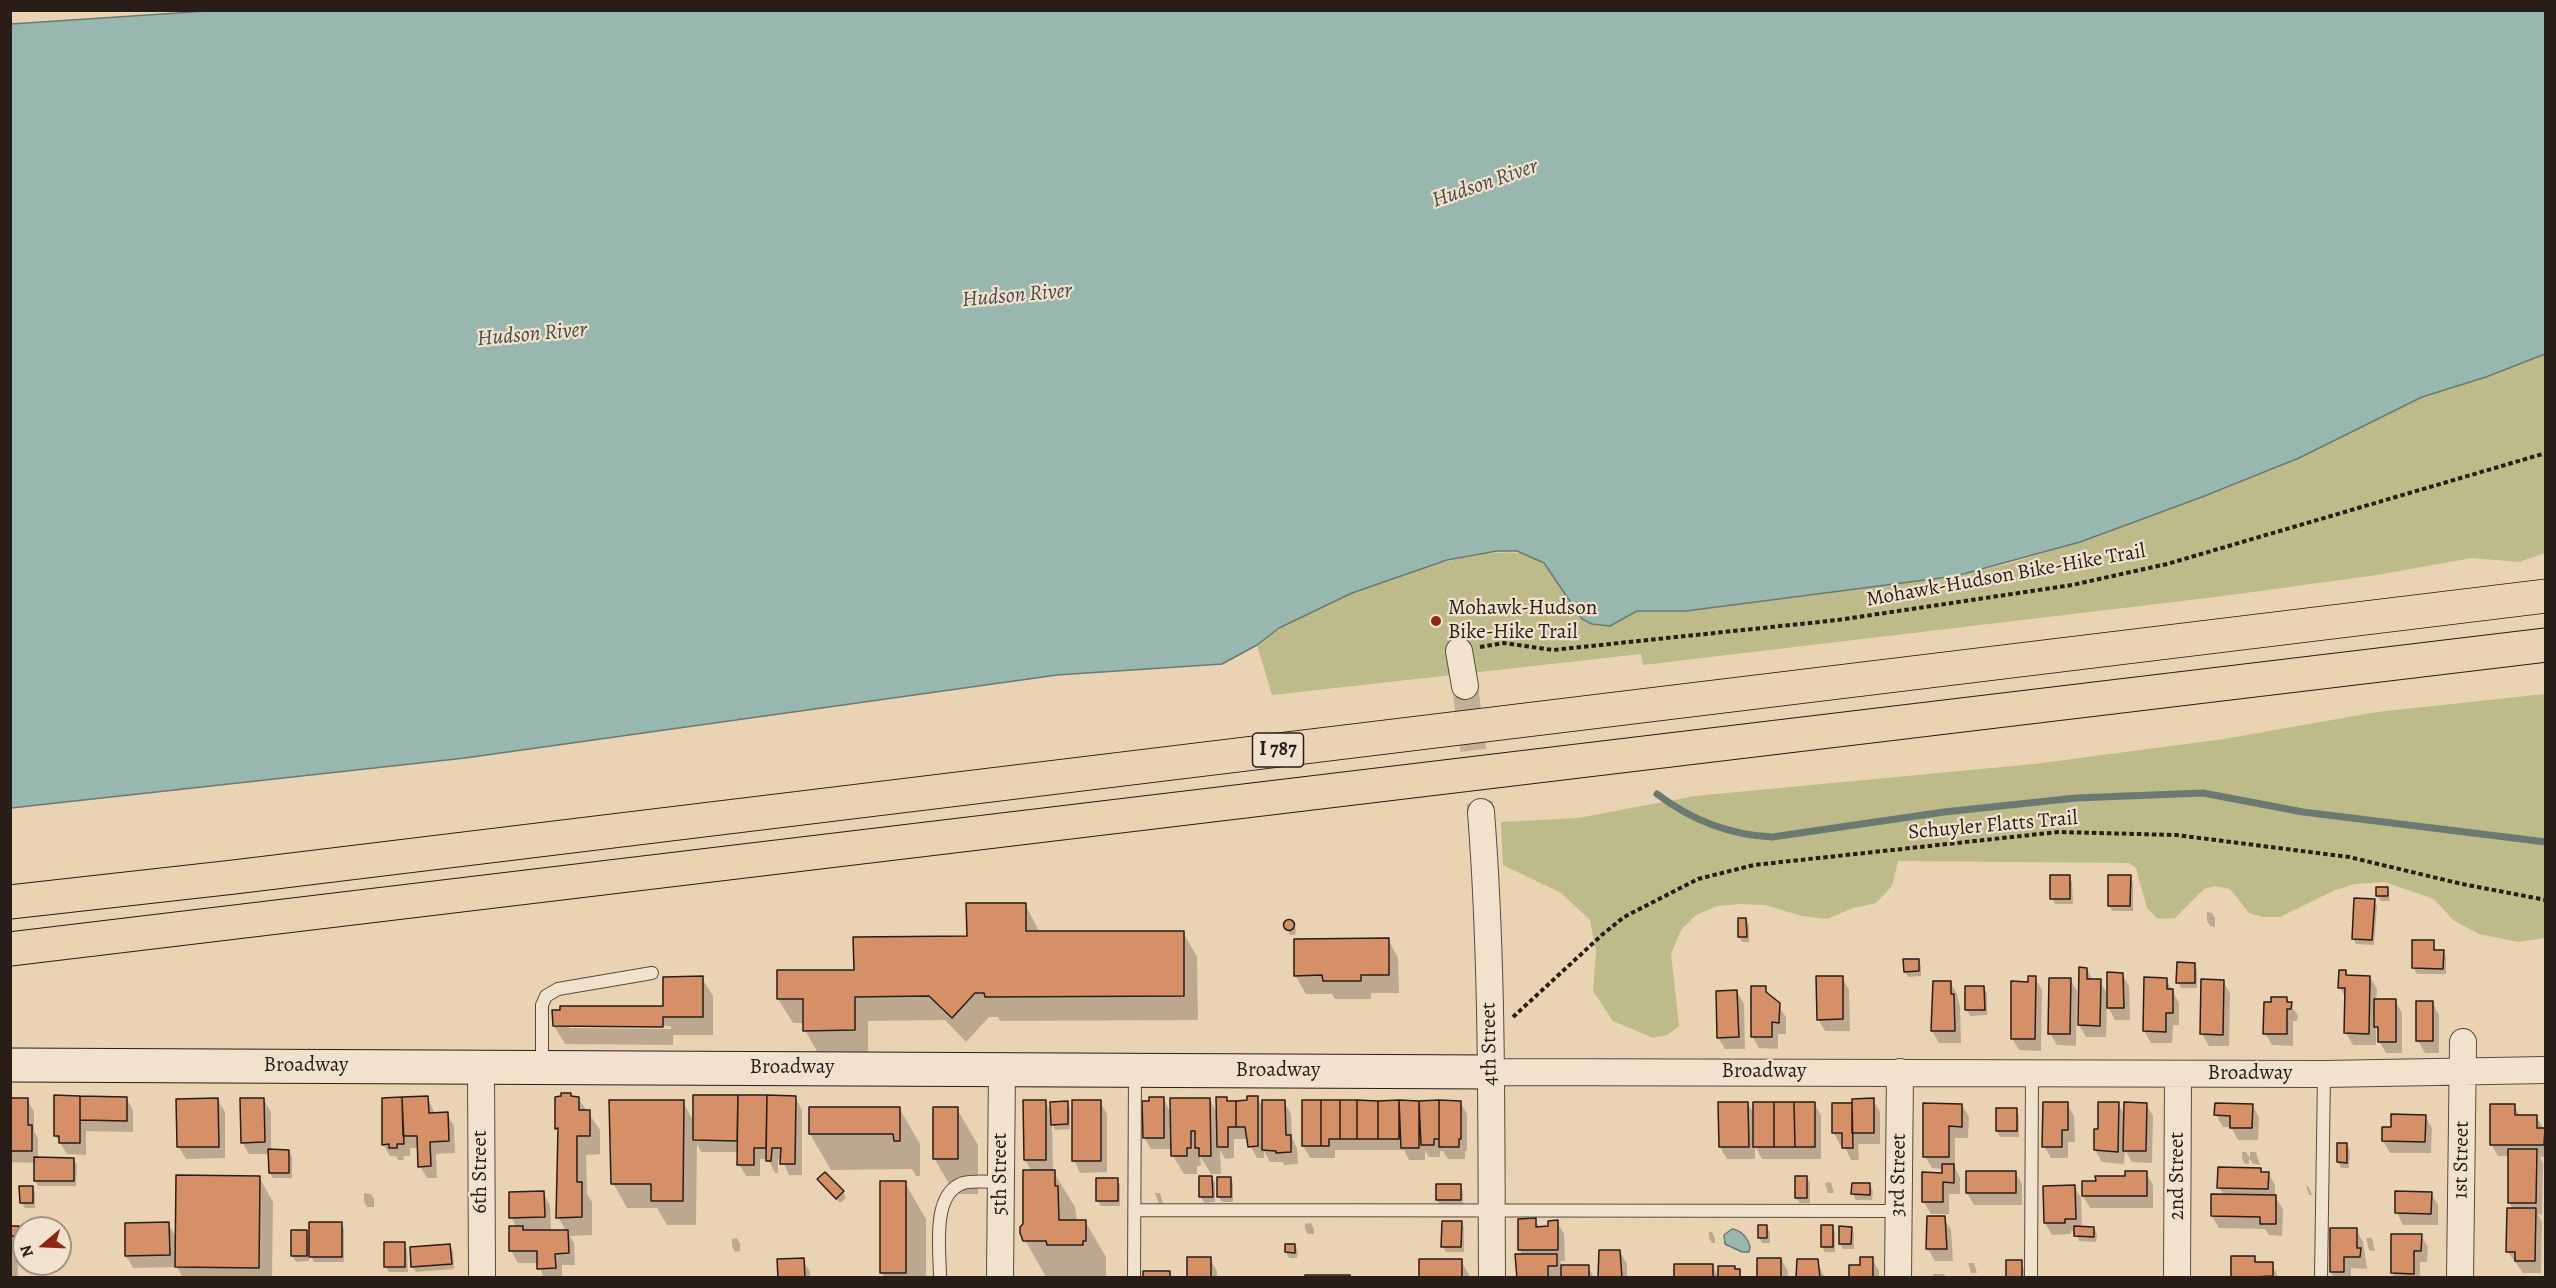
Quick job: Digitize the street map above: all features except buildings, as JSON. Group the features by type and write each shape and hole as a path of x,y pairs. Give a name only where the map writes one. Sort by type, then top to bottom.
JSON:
{"highway":[{"name":"I 787","path":"10,902 258,874 2546,596"},
{"name":"I 787","path":"10,948 2546,645"}],"street":[{"path":"1459,651 1465,686"},
{"name":"4th Street","path":"1481,812 1486,884 1490,1026 1492,1278"},
{"name":"1st Street","path":"2460,1278 2463,1042"},
{"name":"Broadway","path":"10,1065 2178,1074 2463,1073 2546,1070"},
{"name":"6th Street","path":"481,1066 482,1278"},
{"name":"5th Street","path":"1000,1278 1002,1070"},
{"name":"3rd Street","path":"1898,1278 1900,1072"},
{"name":"2nd Street","path":"2177,1278 2178,1074"}],"lane":[{"path":"542,1067 542,1005 549,993 558,989 652,973"},
{"path":"1134,1278 1135,1070"},
{"path":"2031,1278 2032,1072"},
{"path":"2321,1278 2324,1074"},
{"path":"940,1278 941,1210 946,1196 964,1183 1001,1182"},
{"path":"1135,1210 1899,1211"}],"path":[{"name":"Mohawk-Hudson Bike-Hike Trail","path":"1459,651 1504,643 1553,650 1838,620 2072,585 2167,564 2546,453"},
{"name":"Schuyler Flatts Trail","path":"1490,1026 1509,1020 1624,917 1698,879 1754,865 2058,832 2164,835 2267,845 2349,857 2462,884 2546,900"}],"shaded area":[{"path":"2545,354 2545,553 2519,562 2472,558 2377,575 2216,597 1643,665 1641,654 1272,695 1257,645 1273,632 1330,602 1404,574 1443,562 1479,555 1509,553 1532,557 1556,577 1592,624 1610,626 1637,611 1686,611 1957,576 2011,563 2080,542 2202,497 2299,458 2422,397 2486,377"},
{"path":"2545,694 2545,938 2518,942 2479,934 2453,920 2434,899 2385,882 2355,884 2335,890 2280,917 2263,917 2249,913 2230,889 2215,886 2204,889 2175,918 2158,919 2147,908 2136,868 2129,863 1898,861 1892,886 1876,903 1853,908 1827,919 1802,916 1765,905 1740,904 1717,906 1696,915 1681,930 1671,954 1679,1026 1667,1035 1653,1038 1613,1021 1593,991 1596,951 1590,920 1561,893 1503,865 1501,822 1578,818 1695,796 2034,764 2224,739 2377,712"}],"water":[{"name":"Hudson River","path":"223,10 2545,11 2545,354 2486,377 2422,397 2299,458 2202,497 2080,542 1956,576 1686,611 1637,611 1610,626 1592,624 1582,619 1544,563 1517,551 1497,551 1447,560 1352,593 1279,628 1257,645 1222,664 1057,675 465,758 11,808 11,24"},
{"path":"1732,1229 1746,1238 1750,1247 1749,1252 1742,1252 1725,1244 1724,1235"}],"waterway":[{"path":"1657,794 1683,811 1711,824 1741,833 1772,837 1944,812 2076,798 2203,793 2303,812 2546,842"}],"tunnel":[{"path":"1465,686 1481,812"}],"place":[{"name":"Mohawk-Hudson Bike-Hike Trail","path":"1436,621"}]}
